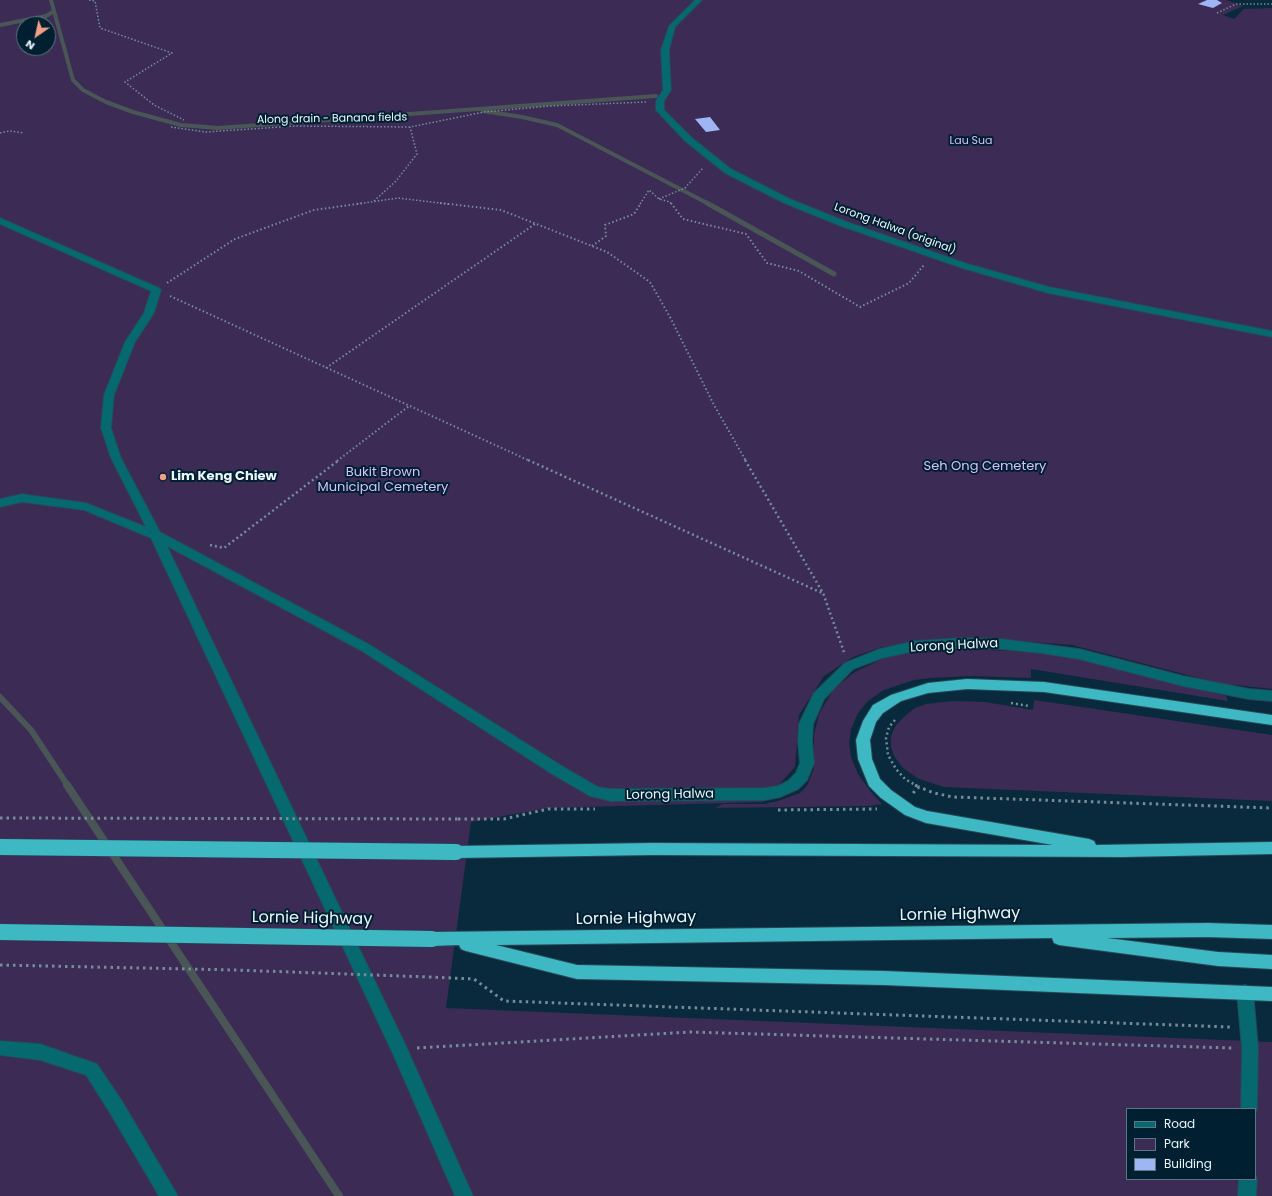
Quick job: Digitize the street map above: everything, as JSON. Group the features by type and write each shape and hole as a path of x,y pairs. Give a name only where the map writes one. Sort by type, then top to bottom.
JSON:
{"highway":[{"path":"1123,851 926,817 901,806 874,782 865,759 862,740 870,722 878,709 896,698 928,688 967,684 1044,687 1272,720"},
{"path":"0,847 456,852 652,849 1123,851 1272,848"},
{"name":"Lornie Highway","path":"0,932 449,940 1207,930 1272,932"},
{"path":"1016,932 1218,959 1272,962"},
{"path":"449,940 577,972 884,978 1272,994"}],"lane":[{"path":"660,101 667,90 665,50 672,26 699,0"},
{"name":"Lorong Halwa (original)","path":"660,101 660,110 688,139 728,171 787,200 851,227 933,256 1048,290 1272,334"},
{"path":"0,221 156,290 149,313 130,342 108,395 106,428 116,458 156,535 399,1049 464,1196"},
{"name":"Lorong Halwa","path":"0,503 22,498 86,507 156,535 366,648 557,770 595,792 610,796 765,794 780,791 793,785 802,776 807,763 805,741 806,724 811,710 819,696 832,681 849,666 880,654 914,646 962,643 1001,644 1041,648 1079,654 1183,681 1249,694 1272,696"},
{"path":"1245,992 1250,1048 1249,1108"},
{"path":"0,1048 40,1052 91,1069 116,1107 169,1196"},
{"path":"1247,1196 1248,1180"}],"path":[{"path":"89,0 95,1 100,28 172,53 125,82 154,106 184,120"},
{"path":"1217,13 1236,4 1272,4"},
{"name":"Along drain - Banana fields","path":"171,127 206,132 295,126 410,127 484,112 550,106 660,101"},
{"path":"373,201 396,182 417,154 410,127"},
{"path":"0,133 10,130 24,133"},
{"path":"659,200 685,188 711,158"},
{"path":"592,246 606,236 605,225 634,214 649,190 659,200 670,202 683,219 746,234 767,263 798,271 860,307 909,283 933,256"},
{"path":"156,290 235,239 314,210 398,198 500,210 607,252 650,282 670,317 714,405 771,506 823,593 849,666"},
{"path":"325,368 535,224"},
{"path":"156,290 823,593"},
{"path":"209,545 224,548 409,406"},
{"path":"1008,702 1029,706"},
{"path":"898,716 889,727 886,738 888,755 896,769 905,779 934,793 953,797 1272,808"},
{"path":"772,810 877,809 888,812 901,806 919,787"},
{"path":"0,818 458,819 504,818 548,809 602,809"},
{"path":"0,965 234,970 474,979 504,1001 1230,1027 1248,1018"},
{"path":"399,1049 690,1032 1250,1048"}],"green space":[{"name":"Bukit Brown Municipal Cemetery","path":"0,0 1226,0 1243,6 1223,15 1234,19 1244,9 1272,8 1272,689 1218,683 1072,645 974,638 882,647 853,657 824,676 799,715 795,767 763,802 548,808 471,822 446,1008 1272,1042 1272,1196 0,1196"},
{"path":"962,649 1034,652 1078,659 1226,696 1228,701 1031,669 1031,678 971,676 914,680 884,690 868,701 858,713 851,729 849,743 851,757 858,774 882,804 870,806 715,808 723,804 765,804 800,793 807,786 814,769 814,735 819,714 833,690 853,673 884,658 902,654"},
{"path":"1034,700 1272,735 1272,801 944,787 919,779 903,768 894,756 891,747 891,736 896,725 915,708 926,704 953,701 985,702 1033,710"}],"building":[{"path":"1207,0 1217,0 1222,3 1213,8 1198,4"},
{"path":"710,117 720,130 706,132 695,119"}],"waterway":[{"path":"51,0 73,80 83,90 106,102 133,112 181,125 218,128 656,96"},
{"path":"0,25 46,16 54,11"},
{"path":"483,111 522,117 557,125 709,204"},
{"path":"707,203 834,274"},
{"path":"0,697 31,730 68,786"},
{"path":"67,785 339,1196"}],"place":[{"name":"Lim Keng Chiew","path":"163,477"}],"park label":[{"name":"Lau Sua","path":"971,141"},
{"name":"Seh Ong Cemetery","path":"985,467"}]}
